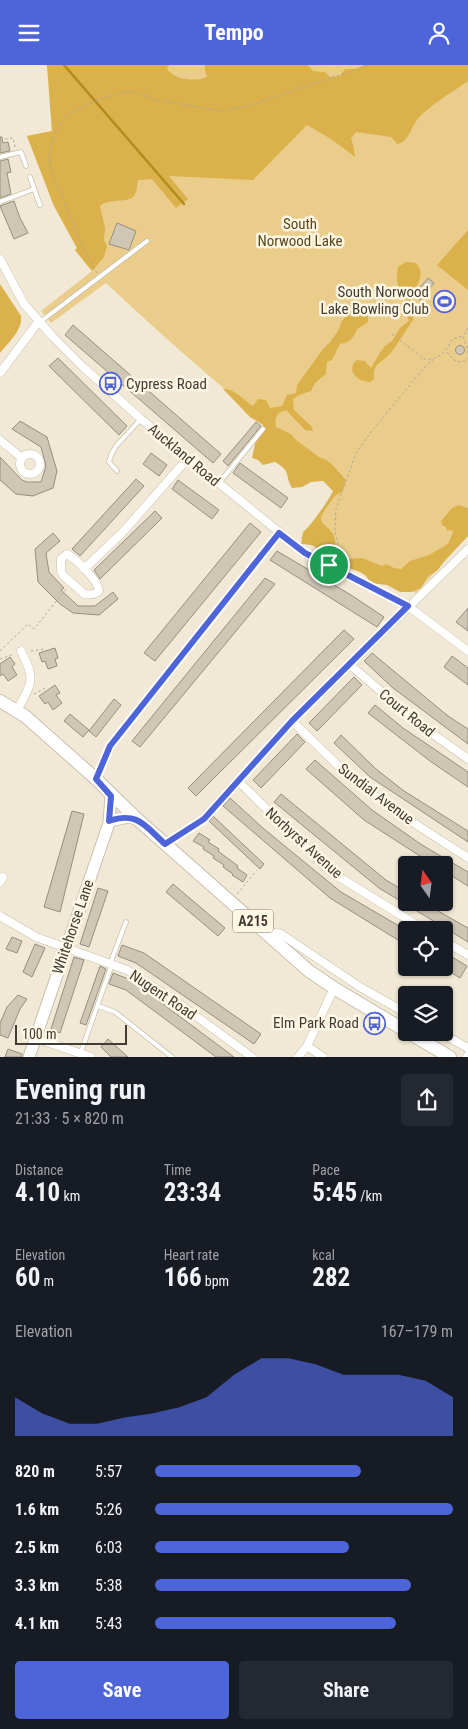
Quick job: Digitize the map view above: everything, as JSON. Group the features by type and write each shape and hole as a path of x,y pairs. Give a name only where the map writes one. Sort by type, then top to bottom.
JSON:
{"main road":[{"name":"A215","path":"0,701 25,716 96,779 111,796 309,971 398,1026"},
{"name":"Whitehorse Lane","path":"30,1057 109,821 111,796"},
{"path":"109,821 129,817 137,819"},
{"name":"A215","path":"423,1041 449,1056"}],"street":[{"name":"Auckland Road","path":"0,259 19,296 40,322 82,366 141,419 305,553 408,606 468,651"},
{"path":"0,373 40,322"},
{"path":"0,440 22,458"},
{"path":"84,569 122,533 188,458"},
{"path":"96,779 110,746 279,533"},
{"path":"165,844 204,819 292,721 468,549"},
{"path":"64,556 70,556 84,569 99,587 100,591 98,593 93,595 84,594 71,583 61,571 61,559 64,556"},
{"path":"17,711 32,677 29,666 21,651"},
{"name":"Court Road","path":"349,664 423,727 468,759"},
{"name":"Sundial Avenue","path":"292,721 353,780 468,858"},
{"name":"Norhyrst Avenue","path":"238,781 331,872 410,921"},
{"name":"Nugent Road","path":"0,916 36,937 127,970 174,1000 240,1053 252,1057"},
{"path":"270,937 276,933 281,934 360,987 398,1008"},
{"path":"453,946 468,955"},
{"path":"298,1057 307,1046 334,988"},
{"path":"35,1038 81,1052 91,1057"},
{"path":"453,1040 468,1048"},
{"path":"307,1046 323,1057"}],"lane":[{"path":"0,157 21,152 26,166"},
{"path":"30,177 40,205"},
{"path":"0,202 34,189"},
{"path":"40,322 147,241"},
{"path":"117,471 109,462 111,455 116,446 141,419"},
{"path":"219,483 263,429"},
{"path":"81,1052 126,922"},
{"path":"98,1006 115,1012 172,1057"}],"path":[{"path":"99,277 80,239 50,169 48,155 54,134 67,115 99,99 130,91 158,100 222,111 252,104 369,65"},
{"path":"0,140 13,138 17,153"},
{"path":"329,565 338,547 335,531 336,509 356,453 424,368 446,351 452,339 462,336 468,328"},
{"path":"392,334 424,359 435,358"},
{"path":"462,336 468,353"},
{"path":"446,351 456,362 464,361 468,358"},
{"path":"0,651 28,624 34,629 71,583"},
{"path":"26,694 36,694 47,687"},
{"path":"230,901 258,870"}],"green space":[{"name":"South Norwood Lake","path":"47,65 468,65 468,536 416,593 301,538 341,484 221,386 106,283 51,323 41,311 92,271 75,250 77,248 54,206 27,136 52,131"}],"shaded area":[{"path":"47,65 169,65 167,69 175,76 191,80 207,77 205,65 308,65 313,71 325,72 330,77 340,76 345,69 356,69 364,65 468,65 468,81 421,115 407,138 401,143 397,144 391,137 356,132 351,138 355,157 331,139 307,125 253,180 169,176 188,199 176,208 152,179 138,180 136,192 130,199 105,203 100,206 105,228 104,240 107,246 104,257 92,271 75,250 77,248 54,206 27,136 52,131"},
{"path":"468,230 468,290 437,265"},
{"path":"405,262 416,263 420,272 419,281 410,299 414,313 413,320 391,353 377,365 374,370 374,379 370,382 361,380 352,371 353,364 357,360 365,361 371,368 385,346 392,341 400,328 409,321 403,307 406,300 399,289 397,281 398,267"},
{"path":"0,284 21,316 21,321 14,336 0,353"},
{"path":"355,306 366,310 368,322 357,329 351,339 340,344 332,360 327,362 326,374 315,383 311,391 293,399 294,410 312,427 313,431 305,430 286,410 277,416 275,421 276,427 291,434 319,457 327,460 346,480 342,492 333,498 321,519 335,538 336,550 347,559 362,558 382,566 386,564 401,569 410,561 429,555 448,544 453,532 452,530 447,531 441,521 452,508 459,505 468,508 468,536 437,571 428,576 421,588 411,592 400,592 387,585 371,583 360,572 323,559 315,547 301,544 303,532 328,501 333,491 323,481 311,482 302,487 292,488 286,471 280,465 275,462 263,465 258,460 252,458 257,435 265,430 263,425 250,417 223,389 235,393 253,406 258,399 266,400 270,408 282,406 287,395 296,393 297,385 338,331 342,321"}],"building":[{"path":"0,137 2,137 3,143 8,142 10,151 0,153"},
{"path":"8,159 11,172 7,173 11,194 0,198 0,161"},
{"path":"14,201 28,233 14,239 0,206"},
{"path":"117,223 136,231 129,250 109,244"},
{"path":"428,278 434,283 420,300 414,295"},
{"path":"73,325 221,454 213,463 65,335"},
{"path":"460,345 465,350 460,355 455,350"},
{"path":"58,358 127,426 119,435 49,366"},
{"path":"20,421 47,437 57,471 53,488 33,496 16,494 0,480 0,457 22,480 41,482 46,466 41,447 12,429"},
{"path":"256,422 261,426 228,466 223,461"},
{"path":"151,453 167,465 159,476 143,464"},
{"path":"240,463 288,498 281,508 233,473"},
{"path":"136,479 144,486 80,556 72,549"},
{"path":"178,480 219,510 212,519 172,489"},
{"path":"155,511 162,518 100,579 94,570"},
{"path":"250,523 261,532 155,661 144,653"},
{"path":"53,533 60,541 46,553 49,572 64,588 61,590 78,606 95,606 113,592 118,599 99,615 73,613 60,604 38,582 35,549"},
{"path":"277,551 384,617 377,627 270,560"},
{"path":"265,578 275,584 140,747 132,741"},
{"path":"468,608 468,631 456,622"},
{"path":"344,630 354,639 196,796 188,788"},
{"path":"55,648 58,658 55,659 57,666 48,669 45,661 42,662 39,653"},
{"path":"372,653 448,716 468,729 468,744 393,688 364,661"},
{"path":"452,656 468,668 468,685 444,667"},
{"path":"10,657 15,664 12,667 17,675 8,681 3,674 0,676 0,664"},
{"path":"354,677 362,685 317,731 309,723"},
{"path":"55,685 60,693 56,695 62,703 53,710 48,702 45,704 39,696"},
{"path":"114,699 121,705 96,737 89,731"},
{"path":"375,705 403,728 468,772 468,787 430,761 368,713"},
{"path":"70,714 89,730 83,737 64,721"},
{"path":"297,734 305,742 261,788 253,780"},
{"path":"341,735 376,769 404,791 468,831 468,842 370,777 334,743"},
{"path":"315,760 372,810 441,856 420,856 364,820 306,769"},
{"path":"281,794 386,880 398,887 398,900 379,888 274,802"},
{"path":"230,798 264,829 341,892 398,925 398,940 330,898 223,806"},
{"path":"72,811 84,814 60,912 44,907"},
{"path":"213,816 264,864 260,869 209,821"},
{"path":"199,833 210,840 208,842 219,849 218,851 247,875 243,882 223,867 224,865 213,858 214,856 203,849 204,847 193,841"},
{"path":"453,863 468,872 468,886 453,877"},
{"path":"173,884 225,928 218,936 166,892"},
{"path":"98,888 108,891 89,947 80,944"},
{"path":"417,911 438,911 468,928 468,942 453,933 453,921 433,921"},
{"path":"12,937 22,941 17,953 6,949"},
{"path":"35,944 45,948 32,977 23,972"},
{"path":"122,945 144,953 261,1034 254,1044 136,963 118,956"},
{"path":"74,957 84,960 60,1033 51,1029"},
{"path":"453,957 467,966 460,978 453,974"},
{"path":"100,966 106,969 86,1025 80,1023"},
{"path":"113,973 131,980 234,1057 216,1057 126,990 109,984"},
{"path":"18,995 27,999 20,1009 8,1038 0,1035 0,1023 7,1007"},
{"path":"108,1039 128,1057 111,1057 101,1047"},
{"path":"8,1049 22,1054 22,1057 5,1057"}],"waterway":[{"path":"64,65 184,204"}],"place":[{"name":"South Norwood Lake Bowling Club","path":"445,301"},
{"name":"Cypress Road","path":"110,384"},
{"name":"Elm Park Road","path":"375,1023"}],"route":[{"path":"279,533 305,553 329,565 408,606 292,721 204,819 165,844 137,819 129,817 109,821 111,796 96,779 110,746 279,533"}]}
